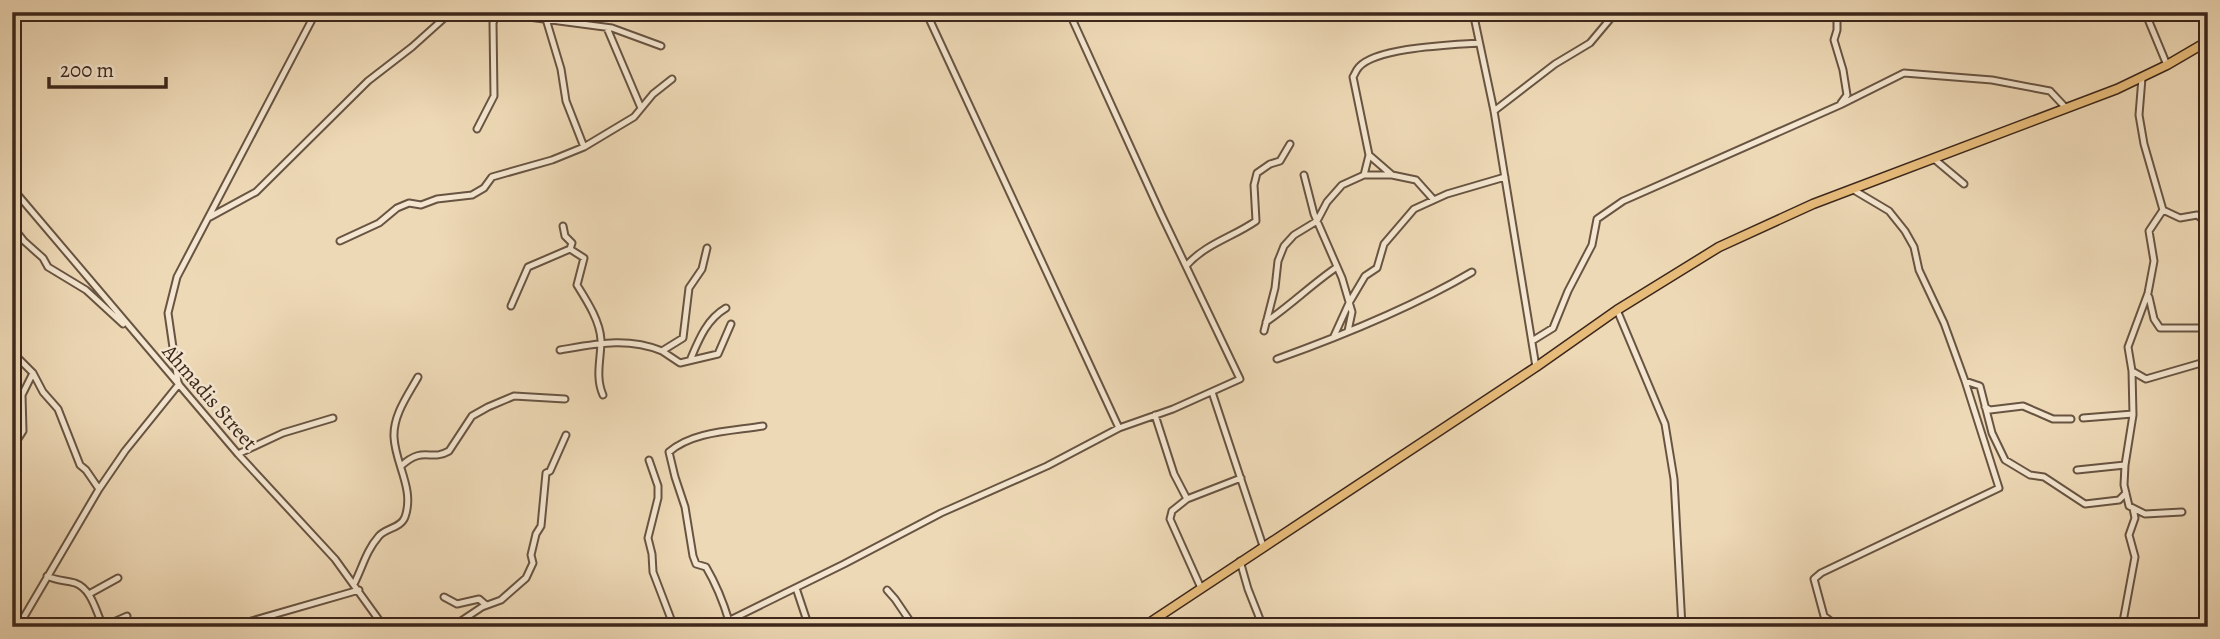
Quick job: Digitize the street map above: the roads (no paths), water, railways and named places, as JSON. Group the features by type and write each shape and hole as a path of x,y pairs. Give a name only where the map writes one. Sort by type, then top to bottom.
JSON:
{"highway":[{"path":"1143,627 1536,367 1617,310 1718,247 1776,219 2142,78 2208,41"}],"street":[{"path":"18,627 99,489 125,450 178,384 168,313 177,277 316,12"},
{"path":"207,219 256,192 368,81 452,12"},
{"path":"477,129 494,96 493,23 497,12"},
{"path":"518,12 521,16 607,28 661,46"},
{"path":"926,12 1119,428"},
{"path":"716,627 921,523 1047,466 1119,428 1240,379 1069,12"},
{"path":"1474,12 1494,111 1536,367"},
{"path":"1494,111 1555,64 1590,43 1616,12"},
{"path":"1837,12 1834,40 1847,95 1840,105"},
{"path":"2145,12 2167,65"},
{"path":"546,19 555,47 566,101 584,146"},
{"path":"607,28 641,108"},
{"path":"1364,175 1370,155 1353,77 1359,66 1381,56 1415,47 1479,43"},
{"path":"1532,341 1553,328 1568,291 1592,245 1597,219 1623,201 1840,105 1904,73 1992,80 2050,91 2066,108"},
{"path":"2142,78 2139,115 2144,145 2163,210 2180,218 2197,215 2208,223"},
{"path":"340,240 379,223 409,202 421,205 437,199 472,195 484,188 492,177 552,160 584,146 635,117 653,93 672,79"},
{"path":"1186,266 1196,254 1241,232 1256,221 1254,184 1257,173 1270,164 1280,162 1290,144"},
{"path":"1370,155 1392,175"},
{"path":"1933,158 1964,184"},
{"path":"1304,175 1317,221 1337,267 1352,312 1348,331"},
{"path":"1264,331 1275,288 1278,261 1284,246 1294,235 1317,221 1326,202 1342,185 1364,175 1392,175 1416,180 1433,199"},
{"path":"1334,336 1365,276 1377,268 1384,244 1414,209 1433,199 1505,177"},
{"name":"Ahmadis Street","path":"12,188 238,454 335,559 384,627"},
{"path":"1834,627 1824,616 1814,579 1821,573 1999,488 1965,381 1944,323 1919,270 1914,247 1889,211 1852,189"},
{"path":"2163,210 2149,231 2154,261 2148,293 2128,347 2132,371 2133,414 2125,465 2126,493 2129,506 2144,513 2182,512"},
{"path":"12,226 43,258 48,267 86,290 131,330"},
{"path":"511,306 528,267 570,248 572,243 565,236 563,226"},
{"path":"570,248 584,258 577,285 589,305 601,337 598,384 603,395"},
{"path":"662,351 683,338 690,288 702,269 707,248"},
{"path":"1266,322 1337,267"},
{"path":"1277,359 1436,293 1472,272"},
{"path":"2148,293 2154,319 2160,328 2203,328"},
{"path":"691,358 703,330 726,308"},
{"path":"1617,310 1665,424 1674,479 1682,627"},
{"path":"560,350 614,341 644,344 662,351 680,363 691,358 718,354 731,324"},
{"path":"12,356 33,373 43,392 58,408 79,465 86,470 99,489"},
{"path":"2132,371 2146,379 2208,361"},
{"path":"12,447 23,431 22,395 33,373"},
{"path":"354,584 367,551 381,533 397,526 405,517 408,494 394,436 395,422 418,377"},
{"path":"1965,381 1980,386 1996,442 2005,460 2030,475 2044,477 2085,504 2119,500 2126,493"},
{"path":"1212,392 1263,547"},
{"path":"401,466 412,456 444,454 449,451 472,416 514,396 565,399"},
{"path":"1985,407 1990,410 2023,405 2053,419 2071,419"},
{"path":"2083,418 2133,414"},
{"path":"1155,415 1174,474 1187,499"},
{"path":"238,454 283,433 333,418"},
{"path":"729,621 722,596 716,591 706,567 696,564 693,556 685,507 669,452 695,439 728,430 763,426"},
{"path":"452,627 501,600 526,579 533,564 531,555 536,534 541,526 545,473 550,471 566,435"},
{"path":"649,460 658,498 648,538 653,572 674,627"},
{"path":"2077,470 2125,465"},
{"path":"1201,587 1170,519 1171,510 1187,499 1241,478"},
{"path":"2131,627 2123,624 2135,557 2129,535 2134,519 2133,508"},
{"path":"1240,561 1263,627"},
{"path":"47,576 83,587 89,594 102,626 127,616"},
{"path":"89,594 118,578"},
{"path":"796,588 809,627"},
{"path":"238,627 359,590"},
{"path":"887,590 914,627"},
{"path":"444,597 457,604 480,599 486,606"}]}
